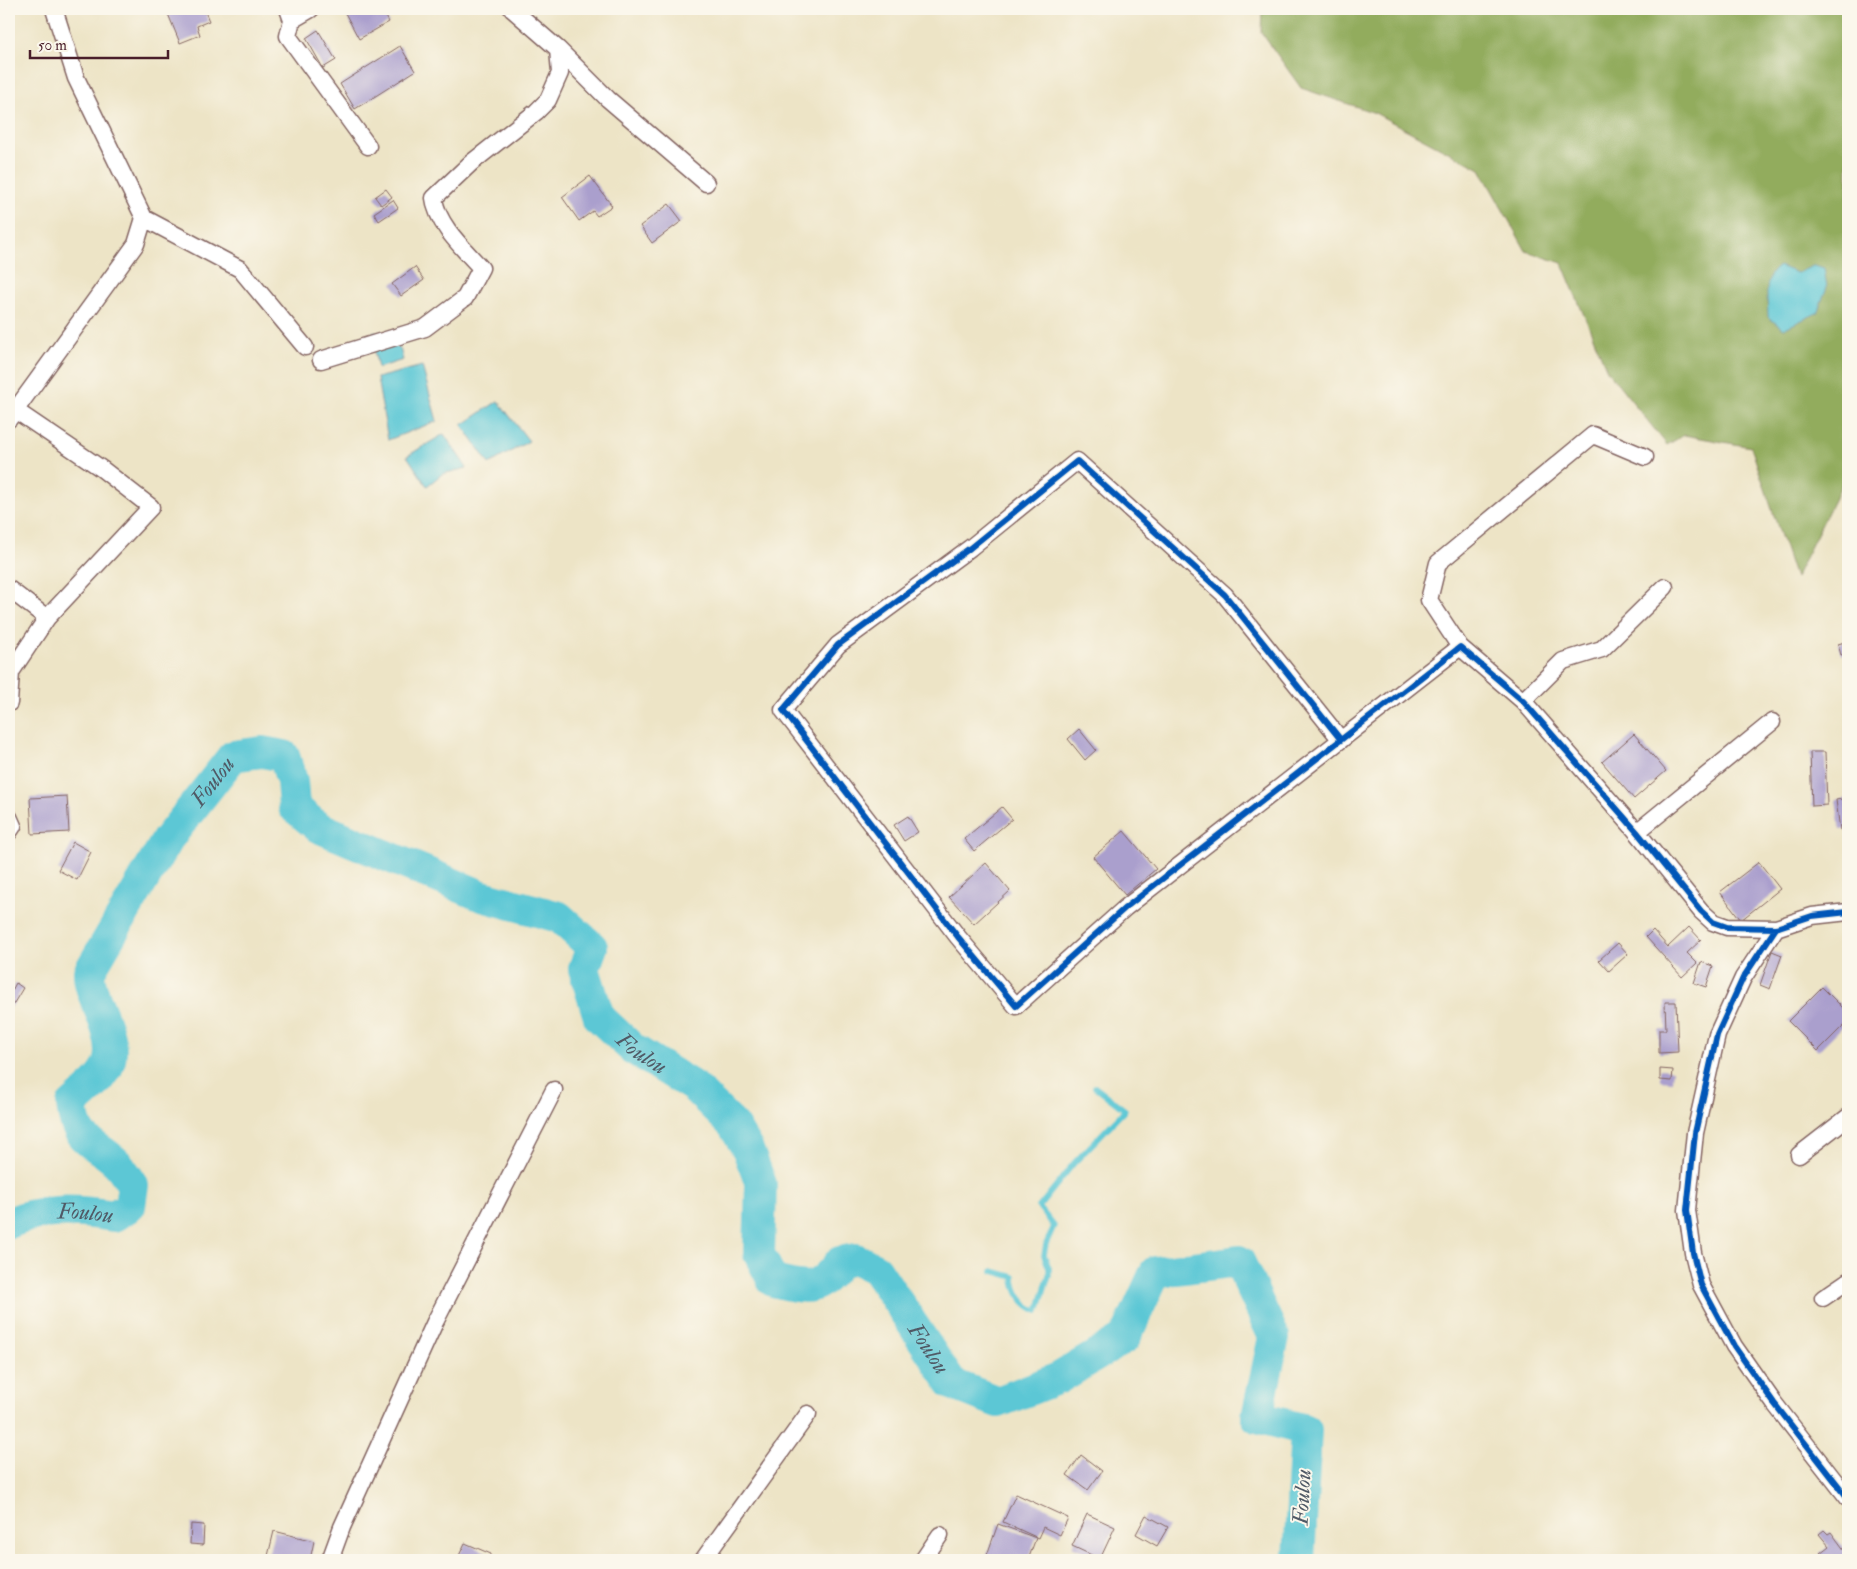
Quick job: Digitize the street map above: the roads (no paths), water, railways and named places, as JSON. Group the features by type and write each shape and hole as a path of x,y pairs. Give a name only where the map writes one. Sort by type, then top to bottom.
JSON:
{"street":[{"path":"54,9 76,78 144,218 240,269 305,347"},
{"path":"311,9 290,14 288,36 368,146"},
{"path":"512,9 558,49 608,99 706,183"},
{"path":"321,360 425,328 465,298 481,268 452,235 435,206 434,198 470,163 536,112 548,100 560,73 558,49"},
{"path":"9,703 11,672 47,618 151,506 102,469 12,415 136,244 144,218"},
{"path":"1645,457 1593,435 1438,563 1429,600 1460,647 1523,701 1637,832 1701,911 1713,922 1727,927 1776,928 1812,916 1848,912"},
{"path":"1341,740 1225,596 1077,461 970,548 838,645 783,710 958,937 1016,1006 1125,908 1341,740 1460,647"},
{"path":"1523,701 1563,661 1602,649 1666,587"},
{"path":"9,589 47,618"},
{"path":"1637,832 1772,722"},
{"path":"9,817 13,826 9,832"},
{"path":"1776,928 1744,978 1717,1035 1694,1133 1687,1210 1693,1253 1701,1285 1734,1346 1796,1432 1848,1498"},
{"path":"330,1560 342,1527 435,1322 554,1090"},
{"path":"1799,1155 1848,1117"},
{"path":"1823,1298 1848,1281"},
{"path":"703,1560 808,1414"},
{"path":"923,1560 940,1535"}],"water":[{"path":"1815,265 1824,268 1827,287 1817,313 1783,329 1768,317 1767,289 1770,276 1779,266 1797,273"},
{"path":"374,331 400,348 403,360 378,368 371,337"},
{"path":"422,366 437,421 388,440 377,378"},
{"path":"498,401 529,441 489,464 462,425"},
{"path":"444,434 467,468 442,474 427,486 407,456"}],"waterway":[{"name":"Foulou","path":"9,1223 34,1215 60,1212 87,1212 114,1216 130,1206 133,1185 117,1163 82,1135 77,1128 74,1118 72,1105 104,1073 111,1053 106,1026 92,990 89,972 167,840 233,756 262,752 284,756 292,781 294,807 318,827 482,896 559,917 592,947 584,969 599,1017 633,1049 694,1087 733,1125 748,1150 761,1184 759,1254 773,1281 796,1286 811,1286 825,1279 840,1262 856,1259 876,1269 952,1384 998,1402 1059,1378 1125,1338 1155,1272 1239,1261 1274,1337 1257,1417 1306,1430 1299,1560"},
{"path":"993,1271 1014,1277 1014,1282 1021,1298 1028,1306 1038,1311 1049,1275 1049,1268 1044,1255 1046,1244 1054,1226 1039,1207 1074,1163 1125,1110 1095,1087"}]}
